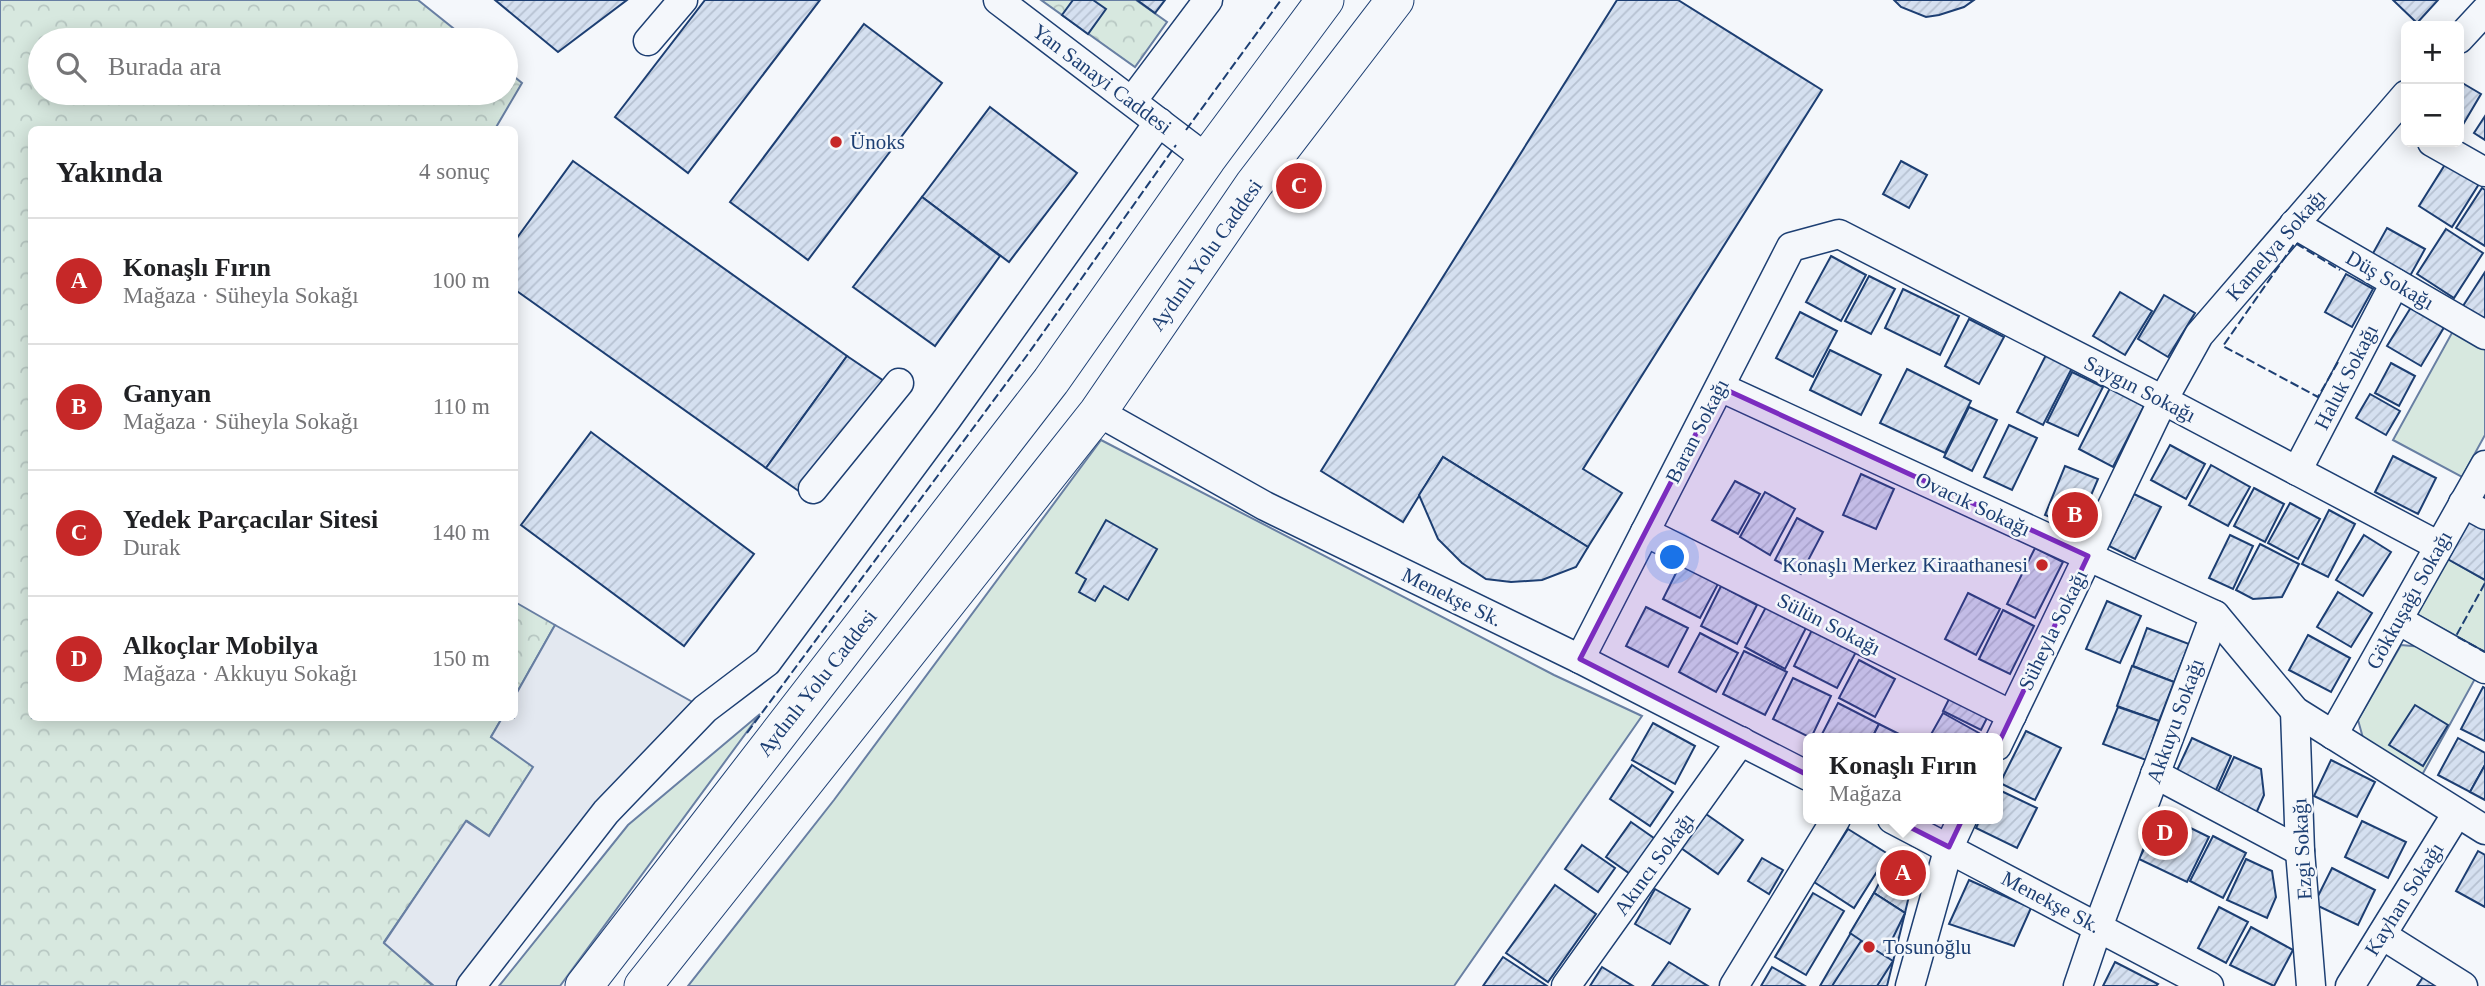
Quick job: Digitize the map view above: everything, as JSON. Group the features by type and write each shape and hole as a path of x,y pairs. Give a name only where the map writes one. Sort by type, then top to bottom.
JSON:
{"main road":[{"name":"Aydınlı Yolu Caddesi","path":"584,986 1051,380 1207,159 1325,0"},
{"name":"Aydınlı Yolu Caddesi","path":"643,986 1098,412 1254,184 1395,0"},
{"path":"1051,380 1098,412"}],"street":[{"path":"648,41 683,0"},
{"name":"Yan Sanayi Caddesi","path":"998,0 1207,159"},
{"path":"1132,101 1208,0"},
{"path":"2464,34 2485,11"},
{"path":"471,986 606,812 705,709 767,662 947,419 1159,122"},
{"name":"Kamelya Sokağı","path":"2163,400 2199,335 2294,224 2397,122"},
{"path":"2441,147 2485,172"},
{"name":"Düş Sokağı","path":"2294,224 2485,335"},
{"name":"Saygın Sokağı","path":"1839,234 2163,400 2439,546"},
{"name":"Baran Sokağı","path":"1580,659 1791,247 1839,234"},
{"name":"Haluk Sokağı","path":"2297,471 2395,283"},
{"path":"813,489 899,383"},
{"name":"Ovacık Sokağı","path":"1720,387 2215,615 2295,711 2485,830"},
{"name":"Süheyla Sokağı","path":"2003,734 2163,400"},
{"name":"Menekşe Sk.","path":"1098,412 1265,506 1580,659 1803,773"},
{"name":"Gökkuşağı Sokağı","path":"2333,735 2439,546 2474,509 2485,465"},
{"name":"Sülün Sokağı","path":"1646,532 2012,715"},
{"name":"Akkuyu Sokağı","path":"2078,986 2215,615"},
{"path":"2398,620 2485,669"},
{"name":"Ezgi Sokağı","path":"2295,711 2300,851 2311,986"},
{"name":"Akıncı Sokağı","path":"1566,986 1741,741"},
{"path":"2155,774 2300,851"},
{"name":"Kayhan Sokağı","path":"2350,986 2457,813"},
{"path":"1734,986 1833,824"},
{"name":"Menekşe Sk.","path":"1902,824 2210,986"},
{"path":"1910,986 1949,848 1960,824"},
{"path":"2382,935 2463,986"}],"highlighted area":[{"path":"1720,387 2088,556 1949,847 1580,659"}],"green space":[{"path":"0,0 418,0 453,28 28,28 28,105 509,105 497,126 28,126 28,721 500,721 491,737 534,766 489,836 467,821 384,942 433,986 0,986"},
{"path":"1041,0 1136,0 1167,22 1135,67"},
{"path":"2453,331 2485,348 2485,435 2462,477 2393,440"},
{"path":"1101,440 1554,675 1642,716 1454,986 688,986 834,800"},
{"path":"2444,557 2485,580 2485,652 2413,612"},
{"path":"518,604 555,625 518,691"},
{"path":"2401,645 2423,647 2476,677 2422,775 2363,738 2358,720"},
{"path":"760,714 560,986 499,986 628,825"}],"shaded area":[{"path":"555,625 705,709 471,986 434,986 384,943 466,821 489,836 533,767 491,737 500,721 518,721 518,691"}],"building":[{"path":"495,0 627,0 558,52"},
{"path":"705,0 820,0 688,173 615,117"},
{"path":"1073,0 1093,0 1106,9 1088,34 1062,15"},
{"path":"1137,0 1165,0 1155,13"},
{"path":"1617,0 1678,0 1822,90 1583,469 1622,493 1588,547 1443,457 1403,522 1321,471"},
{"path":"1894,0 1974,0 1964,7 1926,17 1901,7"},
{"path":"2393,0 2438,0 2419,21 2415,21"},
{"name":"Ünoks","path":"864,24 942,83 808,260 730,202"},
{"path":"2464,84 2481,94 2464,123"},
{"path":"990,107 1077,173 1009,262 922,197"},
{"path":"2485,116 2485,140 2474,133"},
{"path":"573,161 847,356 766,468 518,292 518,237"},
{"path":"1901,161 1927,175 1909,208 1883,194"},
{"path":"2446,163 2479,184 2452,227 2419,206"},
{"path":"2482,188 2485,190 2485,246 2456,228"},
{"path":"922,197 1000,256 935,346 853,287"},
{"path":"2387,228 2425,249 2410,276 2372,255"},
{"path":"2446,229 2483,253 2454,298 2417,274"},
{"path":"1831,256 1866,275 1841,321 1806,302"},
{"path":"2485,272 2485,319 2463,306"},
{"path":"2346,274 2373,289 2352,327 2325,312"},
{"path":"1869,276 1895,289 1871,334 1845,321"},
{"path":"1903,289 1959,316 1940,355 1885,328"},
{"path":"2120,292 2152,311 2125,355 2093,336"},
{"path":"2164,295 2195,313 2168,357 2138,339"},
{"path":"2413,304 2446,324 2421,366 2387,346"},
{"path":"1800,312 1837,331 1813,377 1776,358"},
{"path":"1969,319 2004,337 1979,384 1945,366"},
{"path":"1830,350 1881,375 1861,415 1810,390"},
{"path":"2046,355 2072,368 2043,425 2017,412"},
{"path":"847,356 884,381 800,492 766,468"},
{"path":"2391,363 2415,376 2399,406 2375,393"},
{"path":"1907,369 1971,401 1945,453 1880,423"},
{"path":"2072,372 2103,387 2078,436 2047,422"},
{"path":"2110,388 2144,406 2113,467 2079,449"},
{"path":"2370,394 2400,411 2386,435 2356,418"},
{"path":"1969,407 1997,420 1972,471 1944,457"},
{"path":"2009,425 2037,438 2012,490 1984,477"},
{"path":"591,432 754,554 684,646 521,525"},
{"path":"2170,445 2205,464 2186,499 2151,480"},
{"path":"2393,456 2436,478 2418,514 2375,492"},
{"path":"1443,457 1588,547 1576,567 1542,580 1511,582 1486,579 1462,563 1438,539 1419,495"},
{"path":"2211,465 2250,487 2228,526 2189,505"},
{"path":"2065,466 2098,479 2077,528 2045,515"},
{"path":"1861,474 1894,489 1876,529 1843,515"},
{"path":"1735,481 1760,494 1738,534 1712,520"},
{"path":"2254,488 2284,504 2265,542 2234,526"},
{"path":"1765,492 1795,509 1770,555 1740,537"},
{"path":"2134,494 2161,507 2135,559 2109,546"},
{"path":"2290,503 2320,519 2298,559 2268,543"},
{"path":"2329,510 2355,524 2328,577 2302,564"},
{"path":"1797,518 1823,532 1801,574 1775,560"},
{"path":"2467,518 2485,529 2485,580 2444,557"},
{"path":"1106,520 1157,549 1128,600 1104,586 1095,601 1079,592 1086,579 1076,573"},
{"path":"2230,535 2253,546 2233,589 2209,578"},
{"path":"2364,535 2391,552 2363,596 2336,580"},
{"path":"2260,544 2299,564 2282,597 2253,599 2236,590"},
{"path":"2035,548 2063,562 2035,618 2007,604"},
{"path":"1680,565 1718,584 1700,618 1663,599"},
{"path":"1721,586 1757,605 1737,644 1701,626"},
{"path":"2338,592 2372,613 2351,647 2317,627"},
{"path":"1968,593 2000,609 1976,655 1945,639"},
{"path":"2107,601 2141,616 2120,663 2086,649"},
{"path":"1646,607 1688,628 1668,667 1626,646"},
{"path":"1766,607 1806,628 1785,669 1745,647"},
{"path":"2003,610 2034,626 2010,674 1979,659"},
{"path":"2147,628 2189,644 2174,682 2133,666"},
{"path":"1812,630 1856,652 1837,688 1794,666"},
{"path":"1700,633 1738,653 1716,692 1679,672"},
{"path":"2308,635 2350,658 2331,692 2289,670"},
{"path":"1744,651 1787,672 1765,715 1723,694"},
{"path":"1859,660 1895,679 1875,717 1839,698"},
{"path":"2132,666 2174,682 2159,721 2117,706"},
{"path":"1793,678 1831,696 1813,733 1803,734 1773,719"},
{"path":"2483,687 2485,688 2485,741 2461,729"},
{"path":"1951,695 1989,714 1981,730 1943,711"},
{"path":"1838,703 1879,724 1874,733 1823,733"},
{"path":"2415,705 2448,725 2423,766 2389,745"},
{"path":"2118,707 2159,721 2146,760 2103,744"},
{"path":"1943,713 1979,733 1932,733"},
{"path":"1653,723 1695,746 1675,784 1632,760"},
{"path":"1879,724 1897,733 1874,733"},
{"path":"2026,731 2061,748 2035,800 2003,784 2003,777"},
{"path":"2192,738 2231,756 2213,797 2173,779"},
{"path":"2458,738 2485,753 2485,765 2470,792 2438,775"},
{"path":"2234,757 2261,769 2264,795 2255,816 2215,798"},
{"path":"2331,760 2375,782 2357,817 2314,796"},
{"path":"1632,765 1673,792 1650,826 1610,799"},
{"path":"2485,765 2485,800 2470,792"},
{"path":"2003,792 2037,808 2017,848 1976,828 1978,824 2003,824"},
{"path":"1706,814 1743,840 1718,874 1681,848"},
{"path":"2162,814 2209,837 2187,882 2139,859"},
{"path":"2362,821 2406,842 2388,878 2345,857"},
{"path":"1631,822 1661,843 1636,878 1606,857"},
{"path":"1848,829 1888,854 1854,908 1814,882"},
{"path":"2213,836 2246,853 2223,898 2190,881"},
{"path":"1582,845 1615,868 1598,892 1565,869"},
{"path":"2478,851 2485,855 2485,907 2456,891"},
{"path":"1762,858 1783,870 1769,894 1748,881"},
{"path":"1892,858 1915,870 1905,913 1874,893"},
{"path":"2246,859 2272,871 2276,897 2267,918 2227,900"},
{"path":"2332,868 2375,890 2358,925 2314,904"},
{"path":"1969,880 2031,908 2014,946 1949,924"},
{"path":"1555,885 1596,914 1548,982 1506,953"},
{"path":"1655,889 1690,909 1670,944 1635,924"},
{"path":"1813,893 1844,911 1806,975 1775,957"},
{"name":"Tosunoğlu","path":"1874,893 1905,913 1887,986 1820,986"},
{"path":"1874,893 1905,913 1884,956 1850,933"},
{"path":"2219,907 2248,922 2226,963 2198,948"},
{"path":"2251,927 2293,950 2274,986 2230,965"},
{"path":"1861,941 1893,961 1877,986 1832,986"},
{"path":"1503,957 1547,986 1483,986"},
{"path":"1669,962 1708,986 1652,986"},
{"path":"2115,962 2158,984 2103,986"},
{"path":"1602,967 1633,986 1590,986"},
{"path":"1772,967 1805,986 1761,986"},
{"path":"2423,977 2437,986 2417,986"}],"fence":[{"path":"1186,130 1281,0"},
{"path":"747,733 1028,354 1176,145"},
{"path":"2338,362 2318,397 2223,346 2295,243 2340,270"},
{"path":"2485,583 2456,636 2485,652"}],"place":[{"name":"Ünoks","path":"836,142"},
{"name":"Yedek Parçacılar Sitesi","path":"1299,186"},
{"name":"Ganyan","path":"2075,515"},
{"name":"Konaşlı Merkez Kiraathanesi","path":"2042,565"},
{"name":"Alkoçlar Mobilya","path":"2165,833"},
{"name":"Konaşlı Fırın","path":"1903,873"},
{"name":"Tosunoğlu","path":"1869,947"}]}
